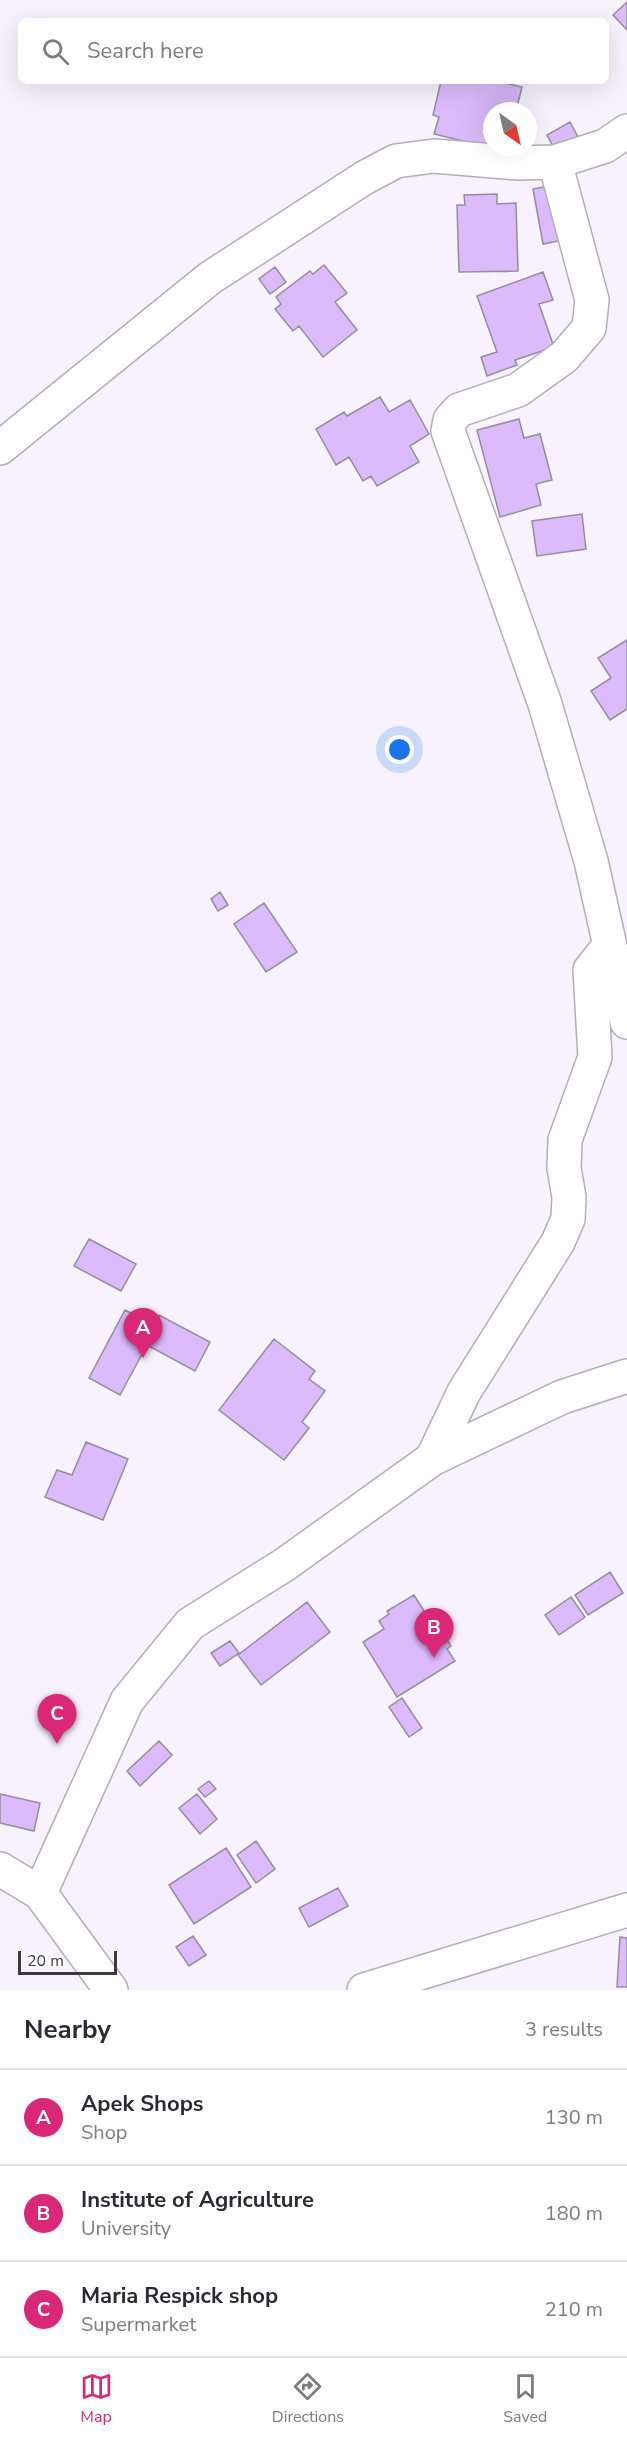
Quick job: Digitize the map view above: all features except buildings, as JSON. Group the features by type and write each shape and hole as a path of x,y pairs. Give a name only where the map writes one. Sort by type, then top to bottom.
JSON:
{"street":[{"path":"0,448 210,278 364,178 396,161 434,156 518,163 555,162 605,146 627,131"},
{"path":"555,162 592,300 589,328 564,357 518,390 459,410 450,420 448,431 545,704 591,861 627,1022"},
{"path":"432,1459 464,1392 558,1242 568,1219 569,1197 564,1168 565,1140 595,1058 590,970 609,946"},
{"path":"40,1893 127,1701 190,1624 284,1565 432,1459 562,1397 627,1376"},
{"path":"2,1872 40,1893 111,1990"},
{"path":"364,1990 627,1910"}],"place":[{"name":"Apek Shops","path":"143,1358"},
{"name":"Institute of Agriculture","path":"434,1658"},
{"name":"Maria Respick shop","path":"57,1744"}]}
